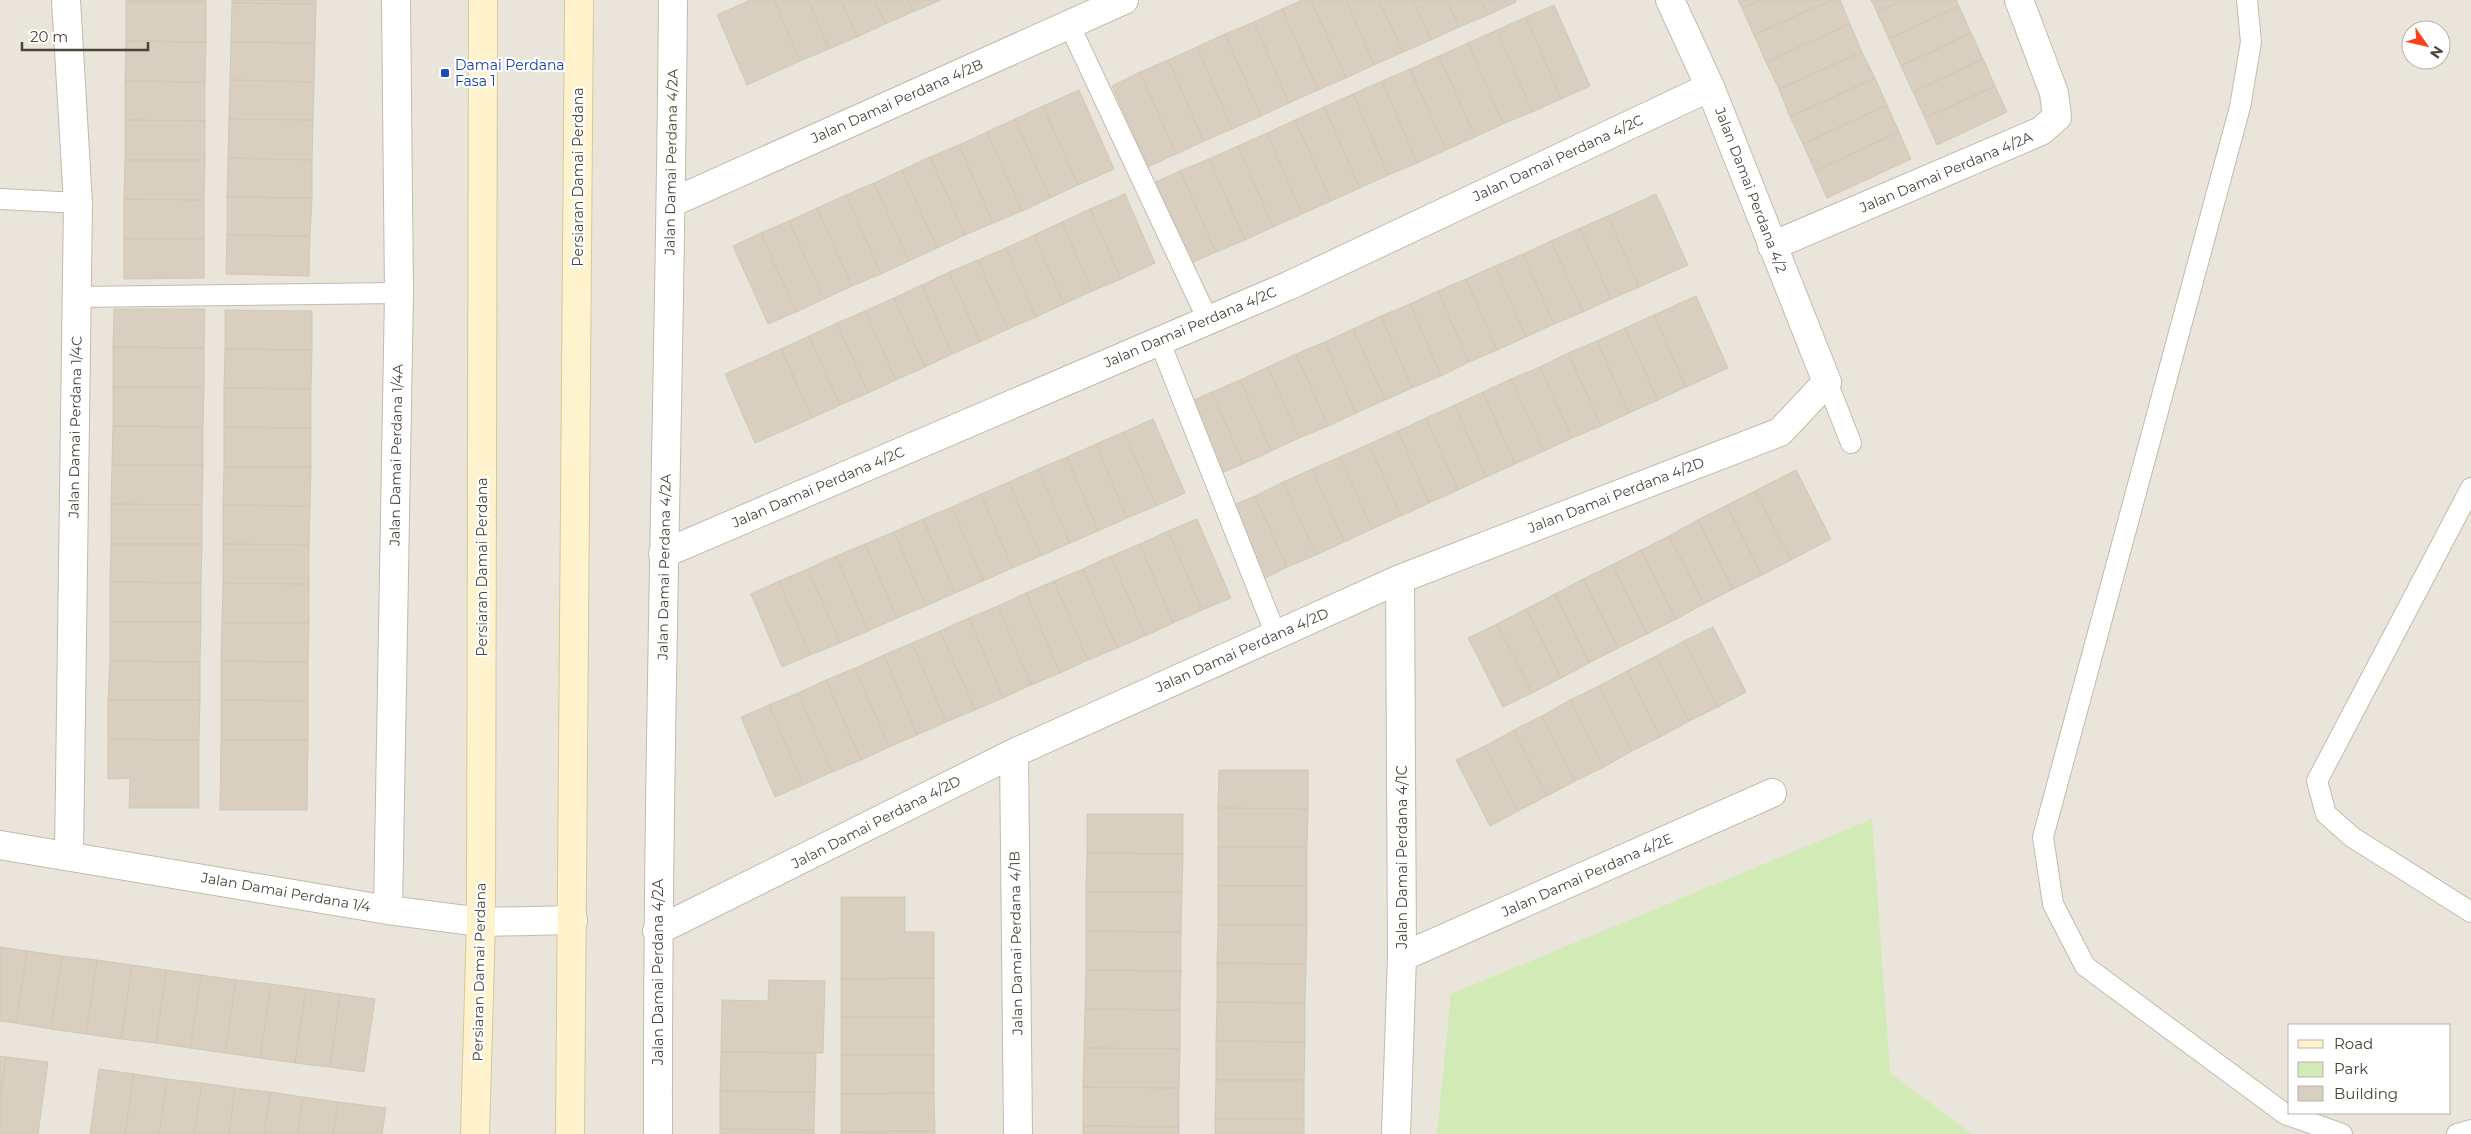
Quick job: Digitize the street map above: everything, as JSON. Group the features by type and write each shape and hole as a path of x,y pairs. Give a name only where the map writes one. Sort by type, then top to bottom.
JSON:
{"main road":[{"name":"Persiaran Damai Perdana","path":"474,1134 481,922 483,0"},
{"name":"Persiaran Damai Perdana","path":"570,1134 579,0"}],"street":[{"name":"Jalan Damai Perdana 1/4C","path":"66,0 78,203 69,855"},
{"name":"Jalan Damai Perdana 1/4A","path":"388,910 399,293 396,0"},
{"name":"Jalan Damai Perdana 4/2A","path":"658,1134 657,931 673,0"},
{"name":"Jalan Damai Perdana 4/2","path":"1670,0 1710,86 1827,382"},
{"name":"Jalan Damai Perdana 4/2A","path":"1772,246 2041,131 2057,117 2054,93 2019,0"},
{"name":"Jalan Damai Perdana 4/2B","path":"671,203 1069,24 1110,3"},
{"name":"Jalan Damai Perdana 4/2C","path":"664,554 1288,286 1710,86"},
{"name":"Jalan Damai Perdana 4/2D","path":"657,931 1014,753 1400,579 1780,432 1827,382"},
{"name":"Jalan Damai Perdana 4/1C","path":"1396,1134 1402,957 1400,579"},
{"name":"Jalan Damai Perdana 4/1B","path":"1014,753 1018,1134"},
{"name":"Jalan Damai Perdana 4/2E","path":"1402,957 1772,793"},
{"name":"Jalan Damai Perdana 1/4","path":"0,845 69,855 388,910 481,922 573,920"}],"lane":[{"path":"2246,0 2251,42 2240,107 2043,836 2052,904 2085,966 2285,1114 2342,1134"},
{"path":"1069,24 1208,320"},
{"path":"0,199 78,203"},
{"path":"76,297 399,293"},
{"path":"1159,340 1276,635"},
{"path":"1827,382 1851,443"},
{"path":"2471,488 2317,781 2326,814 2352,837 2471,912"},
{"path":"2458,1134 2471,1130"}],"shaded area":[{"path":"0,0 2471,0 2471,1134 0,1134"}],"green space":[{"path":"1872,819 1890,1073 1972,1134 1437,1134 1451,994"}],"building":[{"path":"126,0 206,0 206,2 126,2"},
{"path":"232,0 316,0 316,4 232,3"},
{"path":"750,0 774,0 800,61 747,85 717,15"},
{"path":"774,0 808,0 829,49 800,61"},
{"path":"808,0 841,0 857,37 829,49"},
{"path":"841,0 875,0 885,24 857,37"},
{"path":"875,0 908,0 913,12 885,24"},
{"path":"908,0 941,0 913,12"},
{"path":"1302,0 1311,0 1346,78 1318,90 1282,9"},
{"path":"1311,0 1346,0 1374,65 1346,78"},
{"path":"1346,0 1379,0 1403,52 1374,65"},
{"path":"1379,0 1413,0 1431,40 1403,52"},
{"path":"1413,0 1447,0 1459,27 1431,40"},
{"path":"1447,0 1481,0 1488,15 1459,27"},
{"path":"1481,0 1515,0 1516,2 1488,15"},
{"path":"1738,0 1760,0 1742,8"},
{"path":"1760,0 1832,0 1754,35 1742,8"},
{"path":"1832,0 1840,0 1850,24 1766,62 1754,35"},
{"path":"1871,0 1903,0 1877,12"},
{"path":"1903,0 1956,0 1959,6 1889,39 1877,12"},
{"path":"126,2 206,2 206,42 126,41"},
{"path":"232,3 316,4 315,43 231,42"},
{"path":"1554,5 1590,86 1561,99 1526,17"},
{"path":"1959,6 1971,33 1901,66 1889,39"},
{"path":"1282,9 1318,90 1289,103 1254,22"},
{"path":"1526,17 1561,99 1532,112 1497,30"},
{"path":"1254,22 1289,103 1261,116 1225,34"},
{"path":"1850,24 1862,52 1779,89 1766,62"},
{"path":"1497,30 1532,112 1503,124 1468,43"},
{"path":"1971,33 1983,59 1913,92 1901,66"},
{"path":"1225,34 1261,116 1232,129 1197,47"},
{"path":"126,41 206,42 205,82 125,81"},
{"path":"231,42 315,43 314,82 230,80"},
{"path":"1468,43 1503,124 1475,137 1439,56"},
{"path":"1197,47 1232,129 1204,141 1168,60"},
{"path":"1862,52 1875,78 1790,117 1779,89"},
{"path":"1439,56 1475,137 1446,150 1410,69"},
{"path":"1983,59 1995,86 1925,118 1913,92"},
{"path":"1168,60 1204,141 1176,154 1140,72"},
{"path":"1410,69 1446,150 1417,163 1382,81"},
{"path":"1140,72 1176,154 1148,167 1112,86"},
{"path":"1875,78 1887,105 1803,144 1790,117"},
{"path":"230,80 314,82 313,120 229,119"},
{"path":"125,81 205,82 205,121 125,120"},
{"path":"1382,81 1417,163 1388,175 1353,94"},
{"path":"1995,86 2007,112 1937,145 1925,118"},
{"path":"1079,90 1114,169 1078,185 1043,106"},
{"path":"1353,94 1388,175 1360,188 1324,107"},
{"path":"1887,105 1899,132 1815,171 1803,144"},
{"path":"1043,106 1078,185 1050,198 1015,119"},
{"path":"1324,107 1360,188 1331,201 1295,120"},
{"path":"229,119 313,120 312,160 228,158"},
{"path":"1015,119 1050,198 1022,211 987,132"},
{"path":"125,120 205,121 205,160 125,160"},
{"path":"1295,120 1331,201 1302,214 1267,133"},
{"path":"987,132 1022,211 993,223 959,145"},
{"path":"1899,132 1911,159 1827,198 1815,171"},
{"path":"1267,133 1302,214 1273,227 1238,146"},
{"path":"959,145 993,223 965,235 930,157"},
{"path":"1238,146 1273,227 1245,240 1209,159"},
{"path":"930,157 965,235 937,248 902,170"},
{"path":"228,158 312,160 312,198 227,197"},
{"path":"1209,159 1245,240 1216,252 1180,171"},
{"path":"125,160 205,160 204,200 124,199"},
{"path":"902,170 937,248 909,261 874,183"},
{"path":"1180,171 1216,252 1187,265 1151,184"},
{"path":"874,183 909,261 881,274 846,195"},
{"path":"1125,194 1155,263 1121,279 1090,209"},
{"path":"1656,194 1688,265 1639,287 1608,216"},
{"path":"846,195 881,274 852,286 817,208"},
{"path":"227,197 312,198 310,236 227,235"},
{"path":"124,199 204,200 204,239 124,239"},
{"path":"817,208 852,286 824,299 789,221"},
{"path":"1090,209 1121,279 1092,291 1062,222"},
{"path":"1608,216 1639,287 1611,299 1580,228"},
{"path":"789,221 824,299 796,312 761,233"},
{"path":"1062,222 1092,291 1064,304 1034,235"},
{"path":"1580,228 1611,299 1583,312 1551,241"},
{"path":"761,233 796,312 768,324 733,246"},
{"path":"227,235 310,236 309,276 226,274"},
{"path":"1034,235 1064,304 1036,317 1006,248"},
{"path":"124,239 204,239 204,278 124,279"},
{"path":"1551,241 1583,312 1554,324 1523,254"},
{"path":"1006,248 1036,317 1008,329 978,260"},
{"path":"1523,254 1554,324 1526,337 1495,266"},
{"path":"978,260 1008,329 980,342 949,272"},
{"path":"1495,266 1526,337 1497,350 1466,279"},
{"path":"949,272 980,342 952,354 922,285"},
{"path":"1466,279 1497,350 1469,362 1438,291"},
{"path":"922,285 952,354 925,367 894,298"},
{"path":"1438,291 1469,362 1441,376 1410,304"},
{"path":"1696,296 1728,368 1686,387 1654,315"},
{"path":"894,298 925,367 896,380 865,311"},
{"path":"1410,304 1441,376 1412,388 1381,316"},
{"path":"114,309 205,309 204,348 113,347"},
{"path":"225,310 312,311 312,350 225,349"},
{"path":"865,311 896,380 868,393 837,323"},
{"path":"1654,315 1686,387 1658,400 1625,328"},
{"path":"1381,316 1412,388 1385,400 1353,329"},
{"path":"837,323 868,393 840,405 809,336"},
{"path":"1625,328 1658,400 1629,413 1597,341"},
{"path":"1353,329 1385,400 1356,413 1325,342"},
{"path":"809,336 840,405 812,418 781,349"},
{"path":"1597,341 1629,413 1601,426 1568,353"},
{"path":"1325,342 1356,413 1328,426 1296,354"},
{"path":"113,347 204,348 204,387 113,387"},
{"path":"225,349 312,350 311,389 224,388"},
{"path":"781,349 812,418 755,443 725,374"},
{"path":"1568,353 1601,426 1572,438 1540,367"},
{"path":"1296,354 1328,426 1299,438 1268,367"},
{"path":"1268,367 1299,438 1271,451 1240,380"},
{"path":"1540,367 1572,438 1544,451 1511,379"},
{"path":"1511,379 1544,451 1515,464 1483,392"},
{"path":"1240,380 1271,451 1243,464 1212,392"},
{"path":"113,387 204,387 203,427 113,426"},
{"path":"224,388 311,389 311,428 224,427"},
{"path":"1212,392 1243,464 1214,476 1183,405"},
{"path":"1483,392 1515,464 1486,477 1455,405"},
{"path":"1455,405 1486,477 1458,490 1426,418"},
{"path":"1426,418 1458,490 1429,503 1398,431"},
{"path":"1153,419 1185,493 1156,506 1124,432"},
{"path":"113,426 203,427 203,465 112,465"},
{"path":"224,427 311,428 311,467 224,467"},
{"path":"1398,431 1429,503 1401,516 1369,444"},
{"path":"1124,432 1156,506 1127,518 1096,444"},
{"path":"1096,444 1127,518 1098,531 1067,457"},
{"path":"1369,444 1401,516 1372,529 1340,457"},
{"path":"1067,457 1098,531 1070,543 1038,469"},
{"path":"1340,457 1372,529 1344,542 1312,469"},
{"path":"112,465 203,465 202,505 111,504"},
{"path":"224,467 311,467 310,506 223,505"},
{"path":"1038,469 1070,543 1041,556 1009,482"},
{"path":"1312,469 1344,542 1316,555 1283,482"},
{"path":"1796,470 1831,539 1791,560 1755,491"},
{"path":"1009,482 1041,556 1012,568 981,494"},
{"path":"1283,482 1316,555 1287,567 1255,496"},
{"path":"1755,491 1791,560 1762,575 1727,505"},
{"path":"981,494 1012,568 983,581 952,507"},
{"path":"1255,496 1287,567 1259,581 1226,508"},
{"path":"111,504 202,505 202,544 111,544"},
{"path":"223,505 310,506 309,545 223,544"},
{"path":"1727,505 1762,575 1733,589 1698,520"},
{"path":"952,507 983,581 955,593 923,519"},
{"path":"923,519 955,593 926,606 894,532"},
{"path":"1197,519 1231,598 1202,610 1168,531"},
{"path":"1698,520 1733,589 1704,604 1669,536"},
{"path":"1168,531 1202,610 1173,623 1140,544"},
{"path":"894,532 926,606 897,618 865,544"},
{"path":"1669,536 1704,604 1676,619 1641,550"},
{"path":"111,544 202,544 201,583 110,582"},
{"path":"223,544 309,545 309,584 223,583"},
{"path":"865,544 897,618 868,631 836,556"},
{"path":"1140,544 1173,623 1145,636 1111,556"},
{"path":"1641,550 1676,619 1647,634 1612,565"},
{"path":"836,556 868,631 840,643 808,569"},
{"path":"1111,556 1145,636 1117,648 1083,569"},
{"path":"1612,565 1647,634 1618,648 1583,579"},
{"path":"808,569 840,643 810,655 779,581"},
{"path":"1083,569 1117,648 1088,660 1054,581"},
{"path":"1583,579 1618,648 1589,663 1555,594"},
{"path":"779,581 810,655 782,667 751,594"},
{"path":"1054,581 1088,660 1060,673 1026,593"},
{"path":"110,582 201,583 201,622 110,622"},
{"path":"223,583 309,584 309,623 222,623"},
{"path":"1026,593 1060,673 1031,685 998,606"},
{"path":"1555,594 1589,663 1561,678 1526,609"},
{"path":"998,606 1031,685 1003,698 969,618"},
{"path":"1526,609 1561,678 1532,693 1497,624"},
{"path":"969,618 1003,698 975,710 940,631"},
{"path":"110,622 201,622 200,662 110,661"},
{"path":"222,623 309,623 308,662 221,661"},
{"path":"1497,624 1532,693 1503,707 1468,638"},
{"path":"1713,627 1746,692 1718,707 1684,641"},
{"path":"940,631 975,710 946,722 912,643"},
{"path":"1684,641 1718,707 1689,721 1656,656"},
{"path":"912,643 946,722 917,735 884,655"},
{"path":"884,655 917,735 889,747 855,668"},
{"path":"1656,656 1689,721 1660,737 1627,671"},
{"path":"110,661 200,662 200,700 108,700"},
{"path":"221,661 308,662 308,701 221,700"},
{"path":"855,668 889,747 861,760 826,680"},
{"path":"1627,671 1660,737 1632,751 1599,686"},
{"path":"826,680 861,760 832,772 798,693"},
{"path":"1599,686 1632,751 1604,767 1570,700"},
{"path":"798,693 832,772 803,785 769,705"},
{"path":"108,700 200,700 199,740 108,739"},
{"path":"221,700 308,701 308,740 221,740"},
{"path":"1570,700 1604,767 1575,781 1542,716"},
{"path":"769,705 803,785 775,797 741,717"},
{"path":"1542,716 1575,781 1547,796 1514,730"},
{"path":"1514,730 1547,796 1518,811 1485,746"},
{"path":"108,739 199,740 199,808 129,808 130,778 108,779"},
{"path":"221,740 308,740 307,810 220,810"},
{"path":"1485,746 1518,811 1490,826 1456,760"},
{"path":"1219,770 1308,770 1308,809 1218,808"},
{"path":"1218,808 1308,809 1307,847 1218,847"},
{"path":"1087,814 1183,814 1183,854 1087,853"},
{"path":"1218,847 1307,847 1307,886 1218,886"},
{"path":"1087,853 1183,854 1182,892 1086,892"},
{"path":"1218,886 1307,886 1307,925 1218,925"},
{"path":"1086,892 1182,892 1181,932 1086,931"},
{"path":"841,897 905,897 905,932 934,932 934,978 841,979"},
{"path":"1218,925 1307,925 1306,964 1217,963"},
{"path":"1086,931 1181,932 1181,971 1086,970"},
{"path":"0,947 27,951 16,1023 0,1021"},
{"path":"27,951 62,956 51,1029 16,1023"},
{"path":"62,956 97,960 86,1034 51,1029"},
{"path":"97,960 132,965 121,1039 86,1034"},
{"path":"1217,963 1306,964 1305,1003 1217,1002"},
{"path":"132,965 166,970 156,1043 121,1039"},
{"path":"166,970 201,975 190,1048 156,1043"},
{"path":"1086,970 1181,971 1180,1010 1085,1009"},
{"path":"201,975 236,980 225,1053 190,1048"},
{"path":"934,978 934,1017 841,1017 841,979"},
{"path":"236,980 271,984 260,1058 225,1053"},
{"path":"769,980 825,981 823,1053 721,1052 722,1000 768,1001"},
{"path":"271,984 306,989 295,1063 260,1058"},
{"path":"306,989 340,994 330,1067 295,1063"},
{"path":"340,994 375,999 364,1072 330,1067"},
{"path":"1217,1002 1305,1003 1305,1042 1216,1041"},
{"path":"1085,1009 1180,1010 1180,1049 1084,1048"},
{"path":"841,1017 934,1017 934,1055 841,1055"},
{"path":"1216,1041 1305,1042 1304,1080 1216,1080"},
{"path":"1084,1048 1180,1049 1179,1088 1083,1087"},
{"path":"721,1052 816,1053 815,1092 720,1091"},
{"path":"841,1055 934,1055 934,1093 841,1094"},
{"path":"0,1056 6,1057 0,1100"},
{"path":"6,1057 48,1062 38,1134 0,1134 0,1100"},
{"path":"99,1069 134,1074 125,1134 90,1134"},
{"path":"134,1074 167,1079 159,1134 125,1134"},
{"path":"167,1079 202,1083 194,1134 159,1134"},
{"path":"1216,1080 1304,1080 1304,1119 1215,1119"},
{"path":"202,1083 235,1088 229,1134 194,1134"},
{"path":"1083,1087 1179,1088 1179,1127 1083,1126"},
{"path":"235,1088 270,1092 264,1134 229,1134"},
{"path":"720,1091 815,1092 814,1130 720,1129"},
{"path":"270,1092 303,1097 298,1134 264,1134"},
{"path":"934,1093 935,1131 841,1132 841,1094"},
{"path":"303,1097 338,1102 333,1134 298,1134"},
{"path":"338,1102 386,1108 382,1134 333,1134"},
{"path":"1215,1119 1304,1119 1304,1134 1215,1134"},
{"path":"1083,1126 1179,1127 1179,1134 1083,1134"},
{"path":"720,1129 814,1130 814,1134 720,1134"},
{"path":"935,1131 935,1134 841,1134 841,1132"}],"place":[{"name":"Damai Perdana Fasa 1","path":"445,73"}]}
